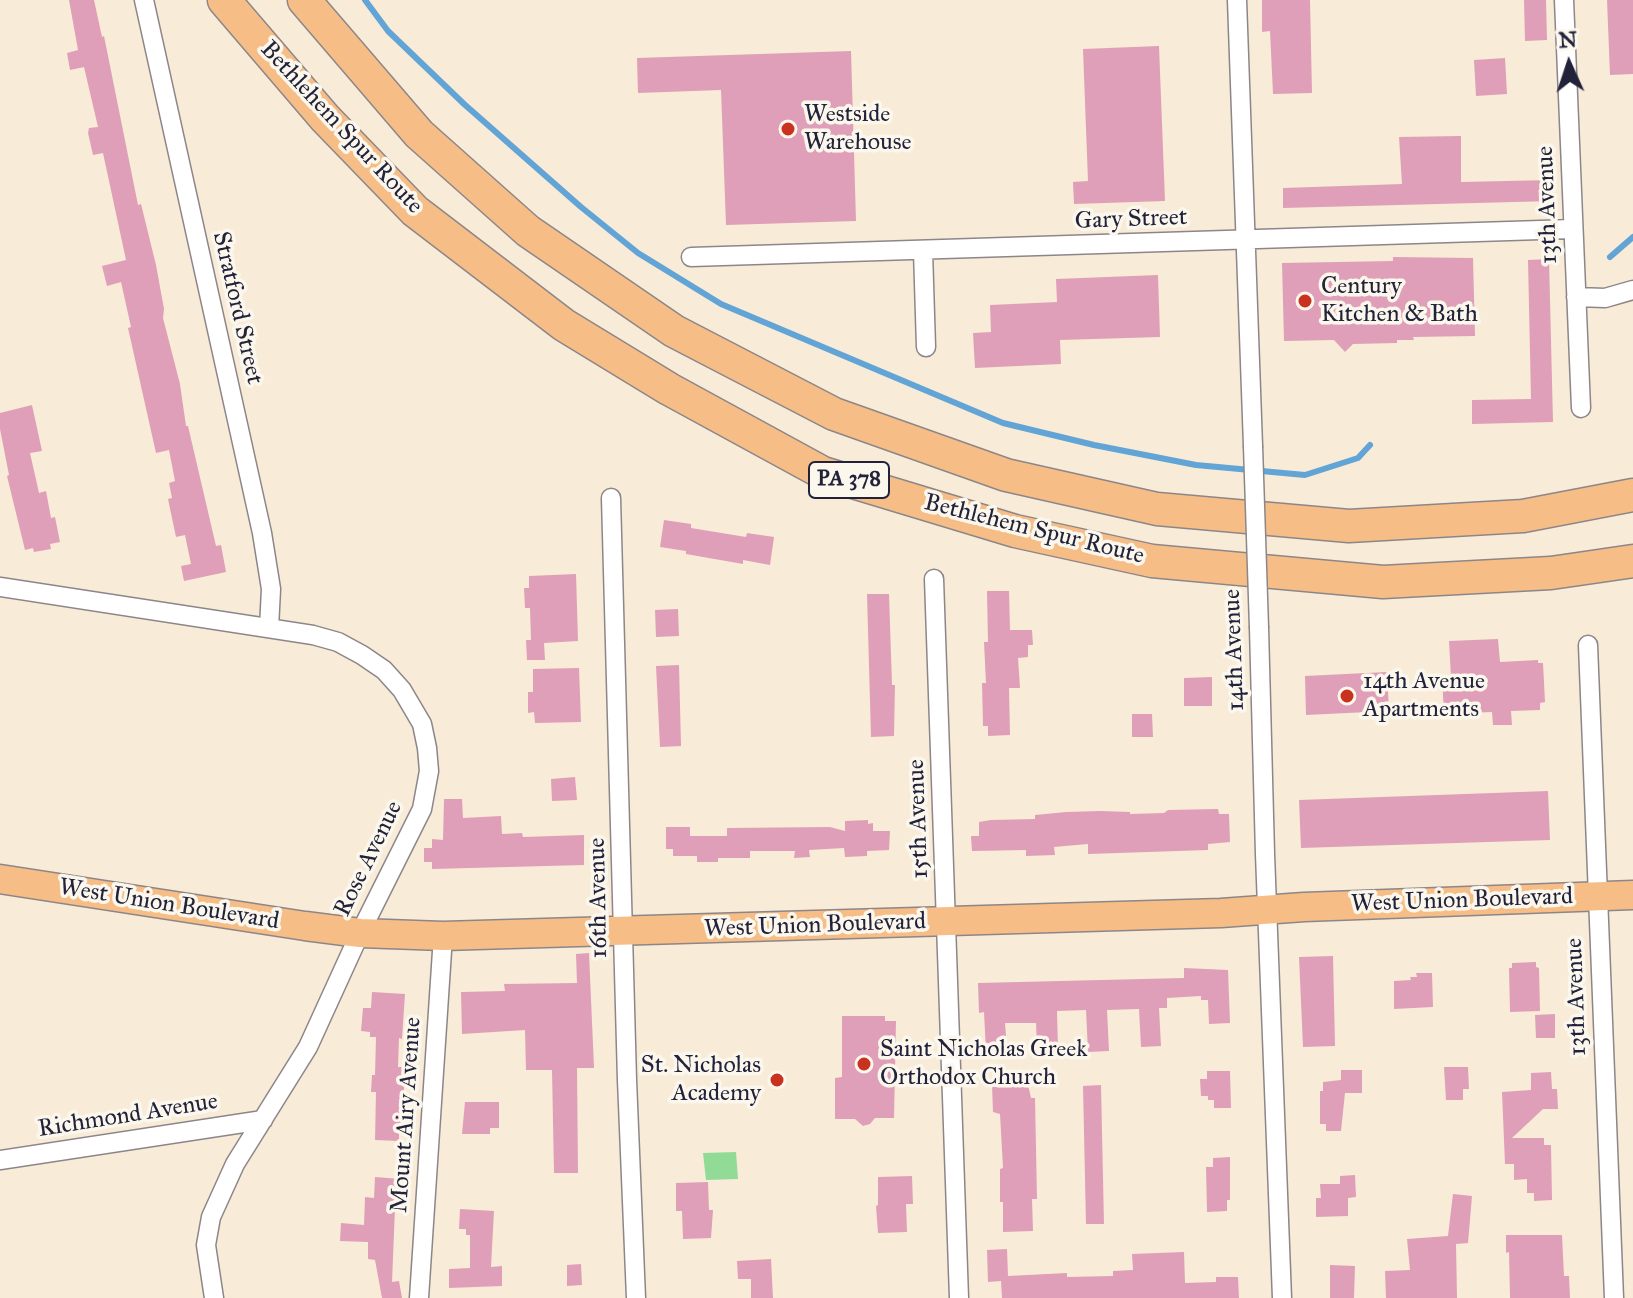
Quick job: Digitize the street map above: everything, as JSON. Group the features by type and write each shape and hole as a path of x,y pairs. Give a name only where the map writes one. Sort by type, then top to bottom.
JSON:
{"highway":[{"name":"Bethlehem Spur Route","path":"224,0 325,118 415,211 564,325 669,389 823,473 1015,531 1152,561 1383,582 1551,573 1633,561"},
{"name":"Bethlehem Spur Route","path":"304,0 419,134 528,231 674,331 834,414 1006,475 1157,509 1349,526 1523,516 1633,495"}],"main road":[{"name":"West Union Boulevard","path":"0,879 360,933 443,936 1633,895"}],"street":[{"name":"Stratford Street","path":"144,0 262,533 271,589 269,628"},
{"name":"14th Avenue","path":"1237,0 1282,1298"},
{"name":"13th Avenue","path":"1564,0 1581,408"},
{"name":"Gary Street","path":"691,257 1572,229"},
{"path":"923,251 926,347"},
{"path":"1576,297 1605,298 1633,290"},
{"name":"16th Avenue","path":"611,498 636,1298"},
{"name":"15th Avenue","path":"934,579 959,1298"},
{"name":"Rose Avenue","path":"0,587 313,635 338,642 384,670 402,690 422,724 429,771 422,809 308,1047 235,1164 211,1217 206,1245 214,1298"},
{"name":"13th Avenue","path":"1588,645 1614,1298"},
{"name":"Mount Airy Avenue","path":"419,1298 443,936"},
{"name":"Richmond Avenue","path":"0,1160 263,1120"}],"green space":[{"path":"736,1152 738,1179 706,1180 703,1153"}],"building":[{"path":"69,0 94,0 104,36 138,205 141,204 156,265 163,318 180,384 186,426 216,546 221,545 226,572 184,581 181,566 191,564 185,535 176,537 168,499 172,498 169,483 175,481 169,450 156,453 121,282 107,286 102,266 126,260 103,153 93,155 88,133 89,128 98,127 84,67 70,70 67,53 78,50"},
{"path":"1262,0 1310,0 1312,93 1273,94 1270,31 1262,32"},
{"path":"1524,0 1546,0 1547,40 1525,41"},
{"path":"1607,0 1633,0 1633,74 1610,75"},
{"path":"1159,46 1165,201 1074,204 1073,182 1088,181 1083,49"},
{"name":"Westside Warehouse","path":"851,51 856,221 726,225 721,90 638,93 637,58"},
{"path":"1505,58 1507,94 1476,96 1474,60"},
{"path":"1461,136 1461,182 1552,180 1553,201 1283,208 1283,188 1402,184 1399,137"},
{"path":"1393,257 1473,258 1475,336 1413,337 1414,340 1397,340 1397,343 1353,344 1345,352 1334,340 1284,341 1282,263 1393,261"},
{"path":"1549,259 1553,422 1472,424 1472,400 1531,399 1528,260"},
{"path":"1158,275 1160,337 1060,340 1061,364 975,368 973,333 991,332 990,305 1057,302 1056,279"},
{"path":"32,405 42,451 30,453 39,493 46,491 60,542 50,544 51,549 34,552 33,548 25,550 7,476 0,429 0,413"},
{"path":"664,520 746,537 747,533 774,537 770,565 743,560 743,564 660,547"},
{"path":"576,574 578,641 544,643 545,660 527,660 526,640 531,640 530,608 525,608 524,588 529,588 529,576"},
{"path":"987,591 1009,591 1010,630 1032,630 1033,645 1028,645 1028,657 1018,658 1020,688 1009,688 1010,735 988,736 988,726 983,726 982,683 986,683 984,642 988,642"},
{"path":"867,594 889,594 892,685 895,685 894,736 871,737"},
{"path":"678,609 679,636 656,637 655,610"},
{"path":"1498,639 1500,662 1538,660 1538,663 1543,663 1545,702 1540,703 1540,710 1511,711 1512,725 1493,725 1492,712 1444,714 1442,677 1451,677 1449,641"},
{"path":"679,665 681,746 660,747 656,666"},
{"path":"579,668 581,722 535,723 534,712 528,713 528,692 533,692 533,669"},
{"name":"14th Avenue Apartments","path":"1387,672 1389,711 1306,715 1305,676"},
{"path":"1212,677 1212,706 1184,706 1184,678"},
{"path":"1132,714 1152,714 1153,737 1132,737"},
{"path":"575,777 577,800 552,801 551,779"},
{"path":"1548,791 1550,840 1301,848 1299,800"},
{"path":"444,799 462,799 463,818 501,816 502,834 522,833 523,837 584,835 584,865 432,869 432,862 424,862 424,848 432,848 432,839 443,840"},
{"path":"1218,809 1219,814 1229,814 1230,842 1208,844 1208,850 1088,854 1088,844 1054,847 1055,855 1026,856 1026,850 972,851 971,836 979,836 979,822 1035,819 1035,815 1066,812 1130,814"},
{"path":"868,820 868,824 873,823 873,831 890,831 889,850 867,851 867,856 845,857 844,848 809,850 810,857 794,858 795,851 750,851 750,858 718,858 718,862 697,862 697,856 673,856 673,849 666,849 666,827 690,827 690,836 727,836 727,828 830,827 845,831 845,821"},
{"path":"589,953 594,1068 577,1068 578,1173 554,1173 552,1070 526,1070 525,1030 462,1034 461,992 505,991 504,984 577,983 576,954"},
{"path":"1333,956 1335,1046 1303,1047 1299,957"},
{"path":"1536,962 1539,968 1540,1011 1510,1012 1509,968 1512,968 1512,963"},
{"path":"1184,968 1228,970 1230,1023 1209,1024 1208,1000 1201,1000 1201,996 1167,998 1167,1008 1159,1008 1161,1046 1141,1047 1139,1009 1107,1010 1109,1051 1088,1052 1086,1010 1057,1011 1058,1049 1037,1049 1036,1023 1005,1023 1007,1049 986,1051 984,1012 979,1013 978,983 1184,978"},
{"path":"1416,973 1432,973 1433,1007 1394,1009 1394,981 1411,980 1410,977 1417,977"},
{"path":"372,992 405,994 402,1039 399,1038 398,1067 404,1067 404,1110 399,1141 375,1140 376,1092 371,1092 372,1075 375,1075 376,1037 370,1037 370,1032 361,1031 363,1008 371,1008"},
{"path":"1555,1014 1555,1038 1536,1038 1535,1015"},
{"name":"Saint Nicholas Greek Orthodox Church","path":"842,1016 885,1016 885,1021 896,1021 894,1118 875,1118 863,1126 855,1119 835,1119 835,1078 842,1077"},
{"path":"1444,1067 1468,1067 1469,1089 1463,1089 1463,1100 1446,1100"},
{"path":"1341,1070 1362,1070 1362,1093 1345,1093 1341,1131 1326,1131 1326,1124 1320,1124 1320,1091 1323,1091 1323,1082 1341,1080"},
{"path":"1207,1071 1230,1071 1231,1108 1214,1108 1214,1100 1201,1096 1200,1079 1207,1079"},
{"path":"1551,1072 1552,1089 1557,1089 1558,1109 1543,1109 1512,1138 1544,1138 1544,1145 1551,1145 1552,1200 1534,1201 1534,1193 1527,1193 1527,1179 1514,1180 1514,1164 1505,1164 1502,1092 1531,1090 1531,1073"},
{"path":"1027,1080 1031,1098 1035,1098 1037,1199 1032,1199 1033,1231 1003,1232 1000,1114 993,1112 992,1085 998,1085 998,1081"},
{"path":"1101,1085 1104,1224 1086,1224 1083,1086"},
{"path":"465,1102 499,1102 499,1128 490,1128 490,1134 462,1134"},
{"path":"1230,1157 1227,1211 1207,1212 1206,1167 1213,1167 1213,1158"},
{"path":"1355,1175 1356,1197 1348,1198 1348,1216 1316,1217 1316,1198 1321,1198 1320,1184 1340,1184 1340,1176"},
{"path":"912,1176 913,1204 906,1204 907,1232 878,1233 878,1177"},
{"path":"375,1177 400,1179 398,1209 395,1208 392,1282 399,1281 402,1298 382,1298 375,1260 368,1259 368,1242 340,1241 341,1223 364,1225 365,1197 374,1198"},
{"path":"708,1182 709,1210 713,1210 711,1238 683,1239 682,1211 676,1211 676,1183"},
{"path":"1453,1194 1472,1196 1468,1243 1456,1244 1457,1298 1386,1298 1385,1271 1410,1270 1407,1239 1448,1236"},
{"path":"460,1209 494,1211 491,1267 502,1266 502,1286 449,1288 449,1269 470,1268 470,1235 466,1235 466,1229 459,1229"},
{"path":"1506,1235 1562,1235 1564,1276 1569,1276 1570,1298 1510,1298"},
{"path":"1007,1249 1008,1276 1067,1273 1067,1277 1113,1276 1113,1271 1133,1270 1132,1254 1184,1252 1185,1283 1216,1282 1216,1277 1238,1277 1239,1298 1002,1298 1001,1281 988,1282 987,1250"},
{"path":"771,1259 773,1298 751,1298 751,1279 738,1279 737,1261"},
{"path":"581,1264 582,1285 567,1286 567,1265"},
{"path":"1330,1265 1355,1266 1354,1298 1330,1298"}],"waterway":[{"path":"365,0 388,31 464,104 581,207 638,253 721,304 1003,423 1094,445 1196,465 1305,475 1358,458 1370,445"},
{"path":"1610,257 1633,237"}],"place":[{"name":"Westside Warehouse","path":"788,129"},
{"name":"Century Kitchen & Bath","path":"1305,301"},
{"name":"14th Avenue Apartments","path":"1347,696"},
{"name":"Saint Nicholas Greek Orthodox Church","path":"864,1064"},
{"name":"St. Nicholas Academy","path":"777,1080"}]}
